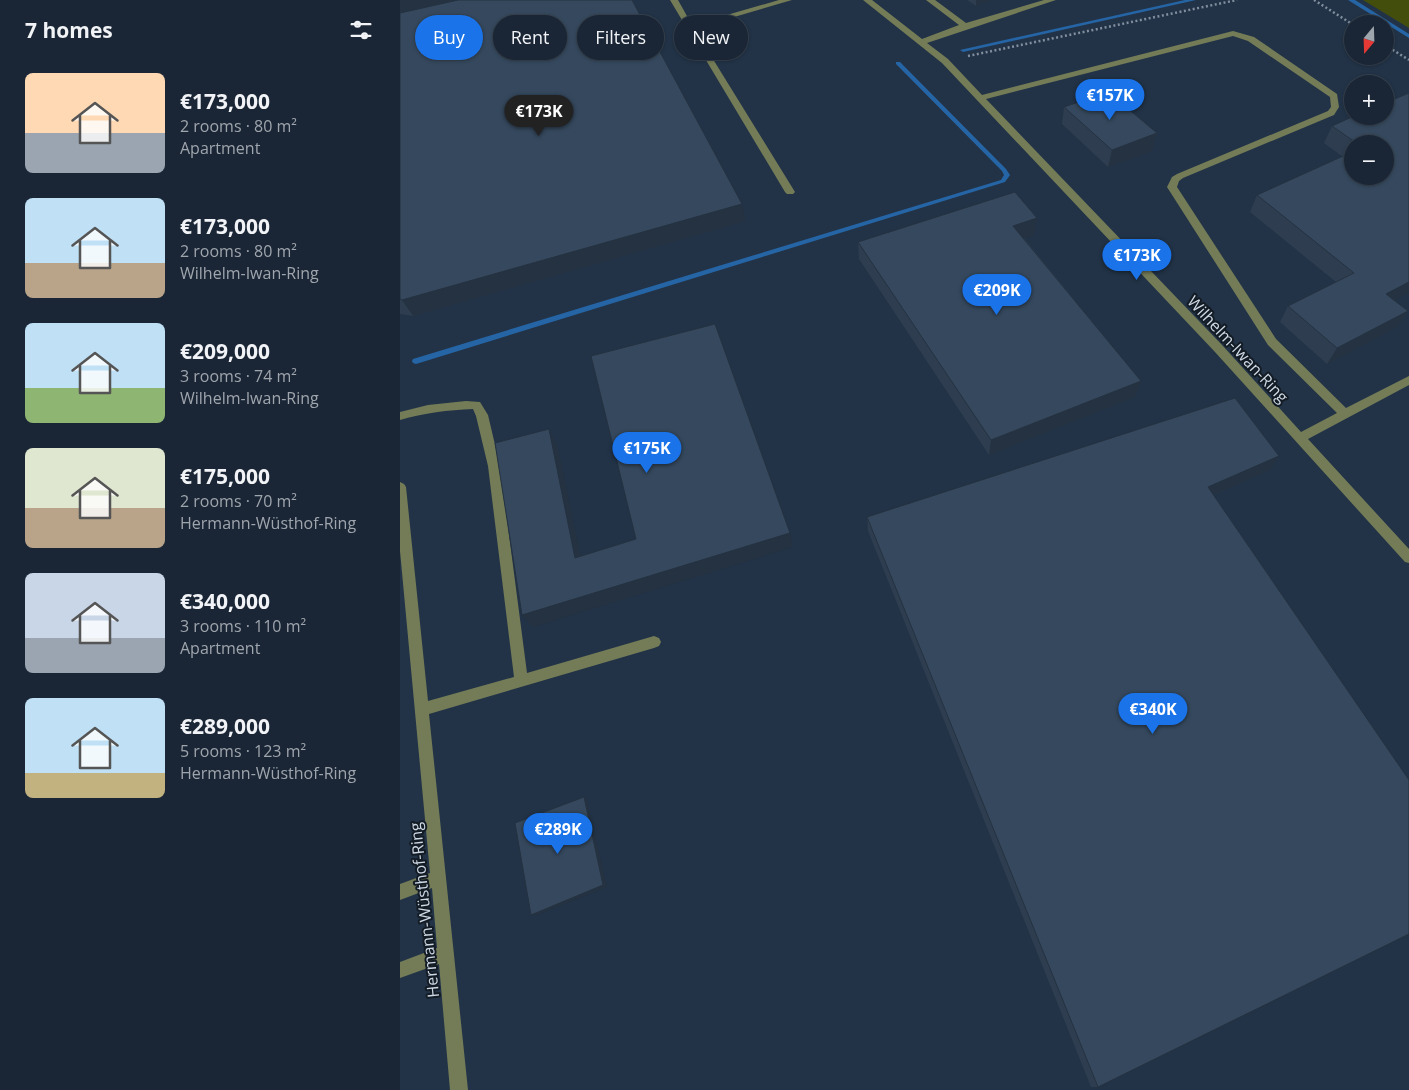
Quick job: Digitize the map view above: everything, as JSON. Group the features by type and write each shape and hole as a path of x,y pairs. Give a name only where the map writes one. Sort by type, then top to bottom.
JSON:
{"street":[{"path":"674,0 682,15"},
{"path":"731,15 788,0"},
{"name":"Wilhelm-Iwan-Ring","path":"867,0 946,61 1212,342 1409,558"},
{"path":"930,0 965,26"},
{"path":"922,42 965,26 1052,0"},
{"path":"981,98 1232,33 1251,39 1334,96 1335,107 1331,113 1180,176 1175,179 1172,187 1272,342 1344,413"},
{"path":"709,60 790,192"},
{"path":"1299,438 1409,380"},
{"path":"400,416 422,410 458,405 476,405 482,415 494,466 521,680"},
{"name":"Hermann-Wüsthof-Ring","path":"400,487 459,1090"},
{"path":"421,710 654,642"},
{"path":"400,892 438,878"},
{"path":"400,970 446,953"}],"path":[{"path":"946,61 1237,0"},
{"path":"1314,0 1344,19"},
{"path":"1394,51 1409,60"}],"green space":[{"path":"1363,0 1409,0 1409,28 1394,19 1394,15 1388,15"}],"building":[{"path":"458,0 632,0 640,15 577,15 577,60 664,59 742,204 400,299 400,13"},
{"path":"1108,92 1157,133 1112,150 1064,107"},
{"path":"1409,93 1409,282 1386,294 1408,311 1337,348 1288,306 1354,273 1257,195 1344,156 1344,185 1394,185 1394,135 1345,135 1332,126 1344,121 1344,125 1394,125 1394,99"},
{"path":"1015,192 1037,218 1013,226 1141,381 991,440 858,242"},
{"path":"715,324 790,533 522,615 495,443 549,429 575,558 636,539 591,356"},
{"path":"1235,398 1279,456 1208,487 1409,780 1409,934 1098,1087 867,517"},
{"path":"584,797 603,885 531,915 515,823"}],"waterway":[{"path":"963,50 1193,0"},
{"path":"1351,0 1409,36"},
{"path":"416,361 1003,181 1007,175 1004,170 898,63"}]}
